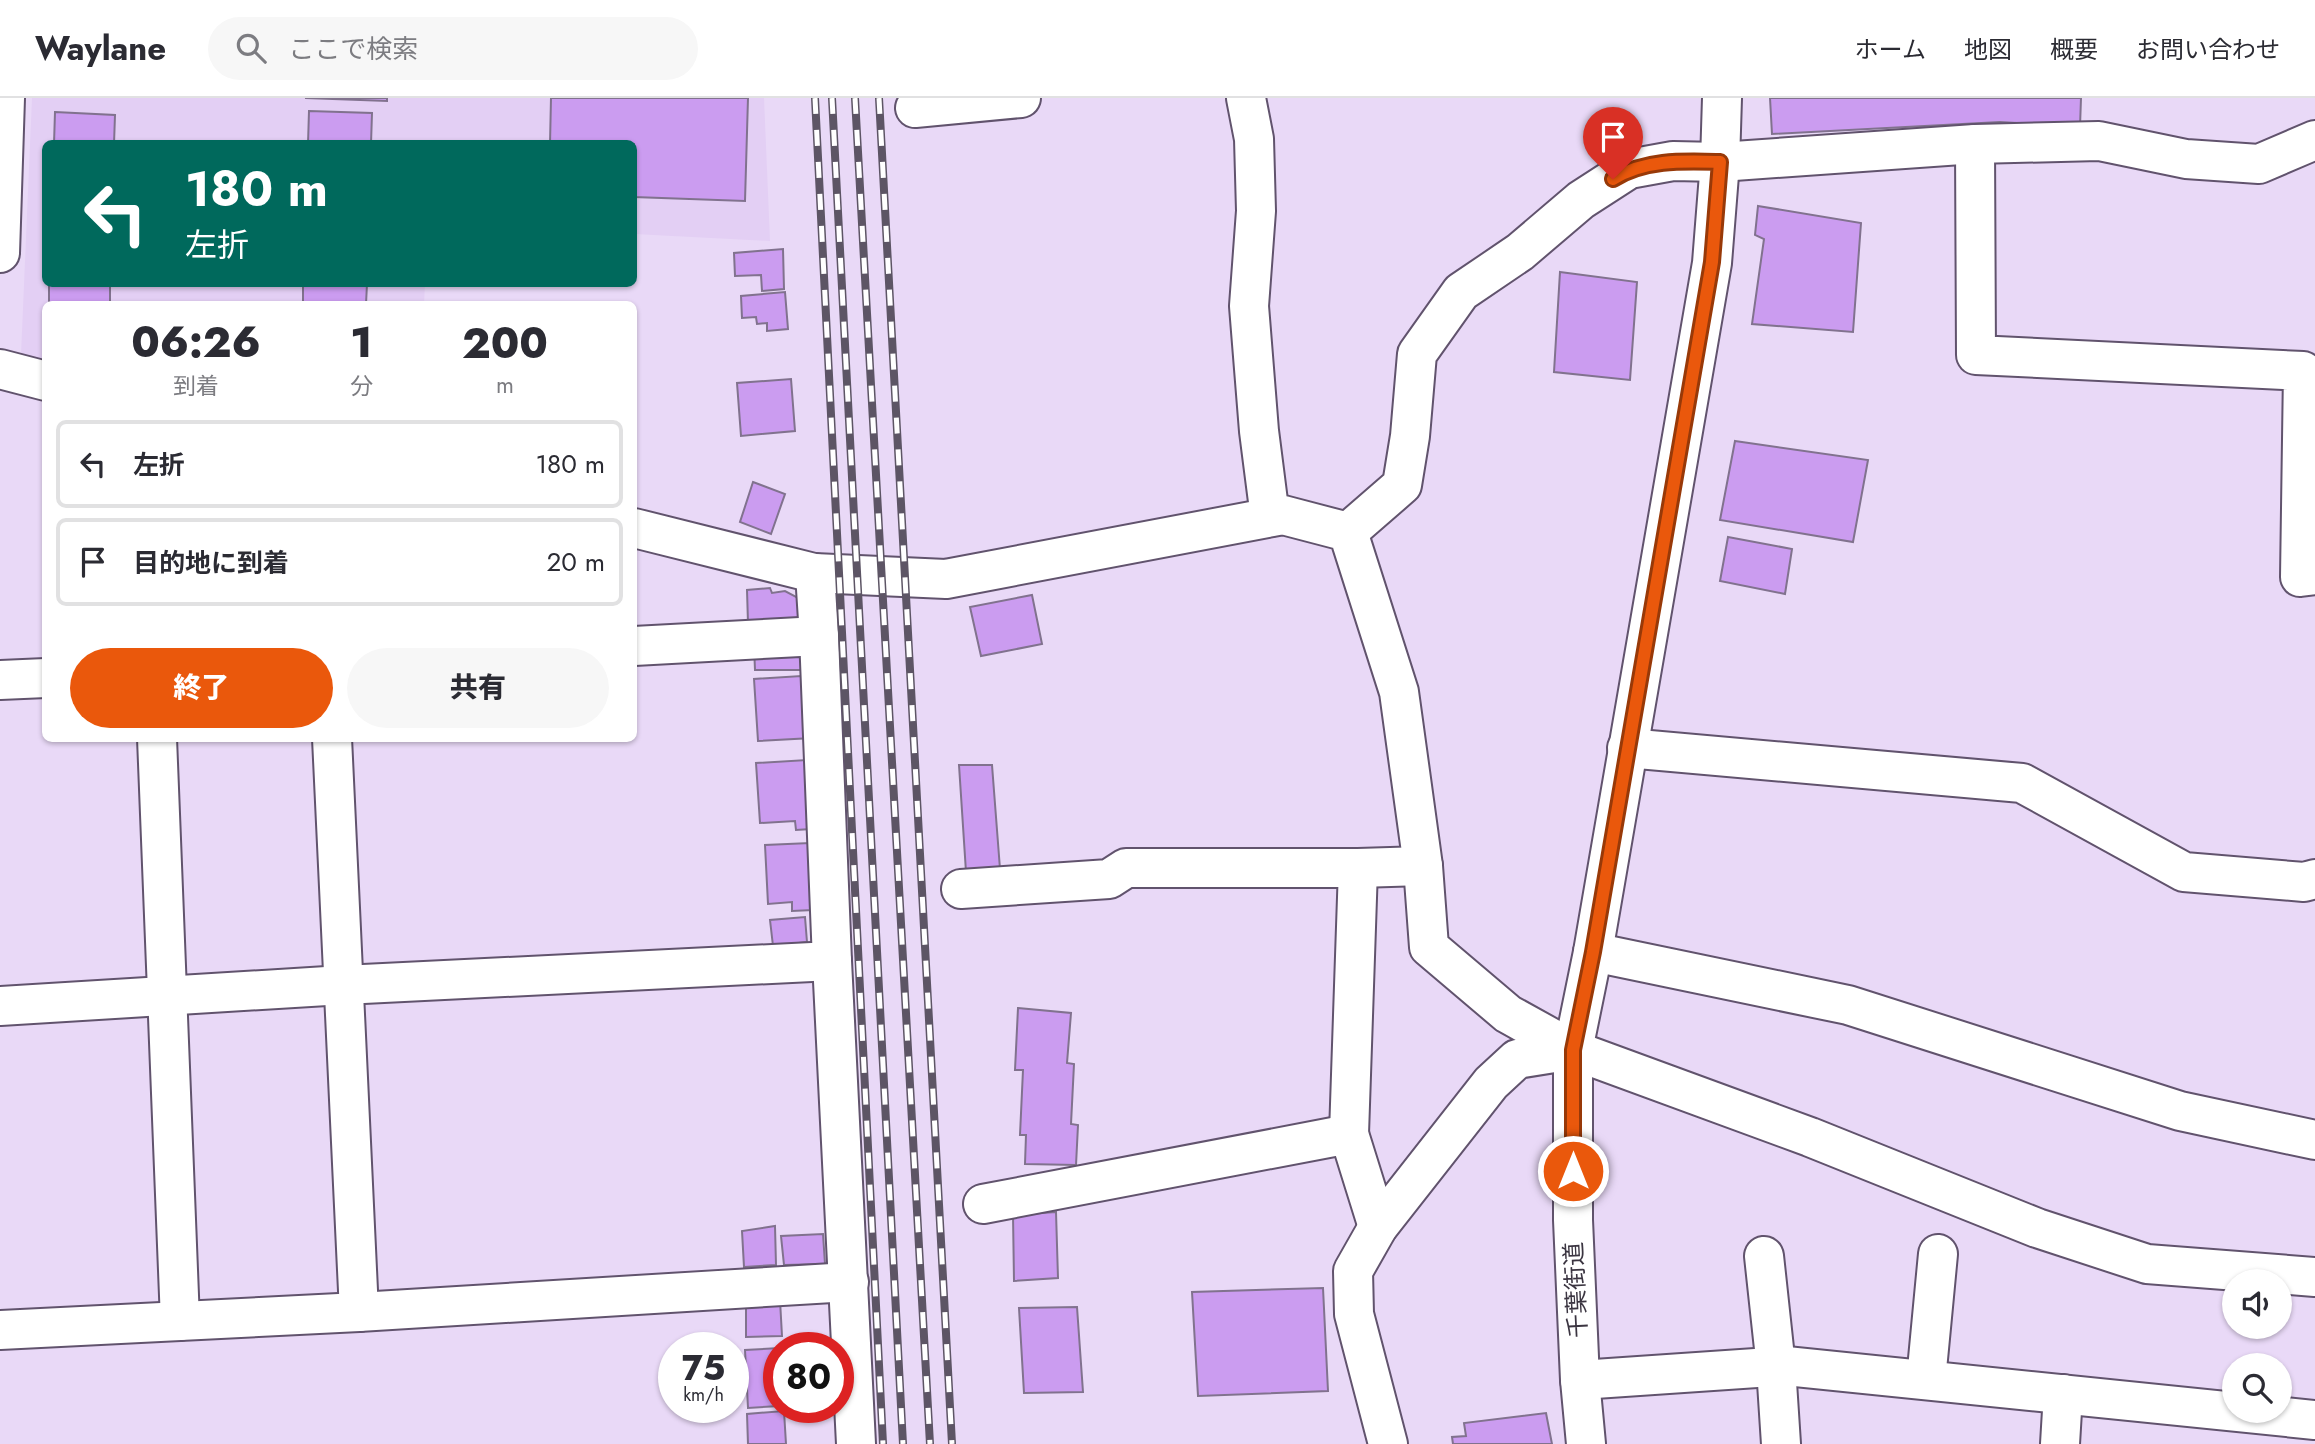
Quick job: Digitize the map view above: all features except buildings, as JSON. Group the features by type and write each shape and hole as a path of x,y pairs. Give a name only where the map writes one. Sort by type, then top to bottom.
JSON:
{"main road":[{"path":"0,254 5,98"},
{"path":"915,108 1021,98"},
{"path":"1246,98 1254,139 1256,211 1250,306 1259,431 1270,517"},
{"name":"千葉街道","path":"1586,1444 1580,1380 1573,1220 1573,1050 1593,952 1712,262 1722,98"},
{"path":"1348,532 1402,485 1410,436 1417,354 1461,292 1520,251 1581,200 1629,169 1673,161 1720,162 1975,144 2099,141 2186,159 2259,164 2315,140"},
{"path":"1975,144 1976,355 2303,371 2300,577 2315,575"},
{"path":"0,369 42,380"},
{"path":"637,529 815,573 946,579 1283,515 1348,532"},
{"path":"1348,532 1399,692 1423,866 1429,947 1508,1014 1573,1050 1810,1138 2037,1228 2147,1264 2315,1277"},
{"path":"815,573 856,1444"},
{"path":"637,646 819,636"},
{"path":"0,680 42,678"},
{"path":"157,742 180,1321"},
{"path":"332,742 359,1312"},
{"path":"1627,748 2022,783 2185,872 2304,881 2315,879"},
{"path":"961,889 1109,880 1126,868 1423,866"},
{"path":"1358,868 1349,1134 1378,1227"},
{"path":"1593,952 1848,1005 2180,1111 2315,1140"},
{"path":"0,1006 343,985 832,961"},
{"path":"1388,1444 1354,1314 1353,1270 1378,1227 1491,1083 1517,1059 1573,1050"},
{"path":"983,1203 1349,1134"},
{"path":"1926,1380 1938,1254"},
{"path":"1763,1256 1776,1367 1781,1444"},
{"path":"0,1330 359,1312 849,1282"},
{"path":"1580,1380 1776,1367 2063,1394 2234,1428 2315,1420"},
{"path":"2060,1444 2063,1394"}],"shaded area":[{"path":"32,98 764,98 770,241 637,234 637,140 42,140 42,287 425,287 424,301 42,301 42,359 21,355"}],"railway":[{"path":"815,98 883,1444"},
{"path":"832,98 903,1444"},
{"path":"855,98 930,1444"},
{"path":"879,98 952,1444"}],"route":[{"path":"1573,1171 1573,1050 1593,952 1712,262 1720,162 1673,161 1629,169 1613,179"}]}
